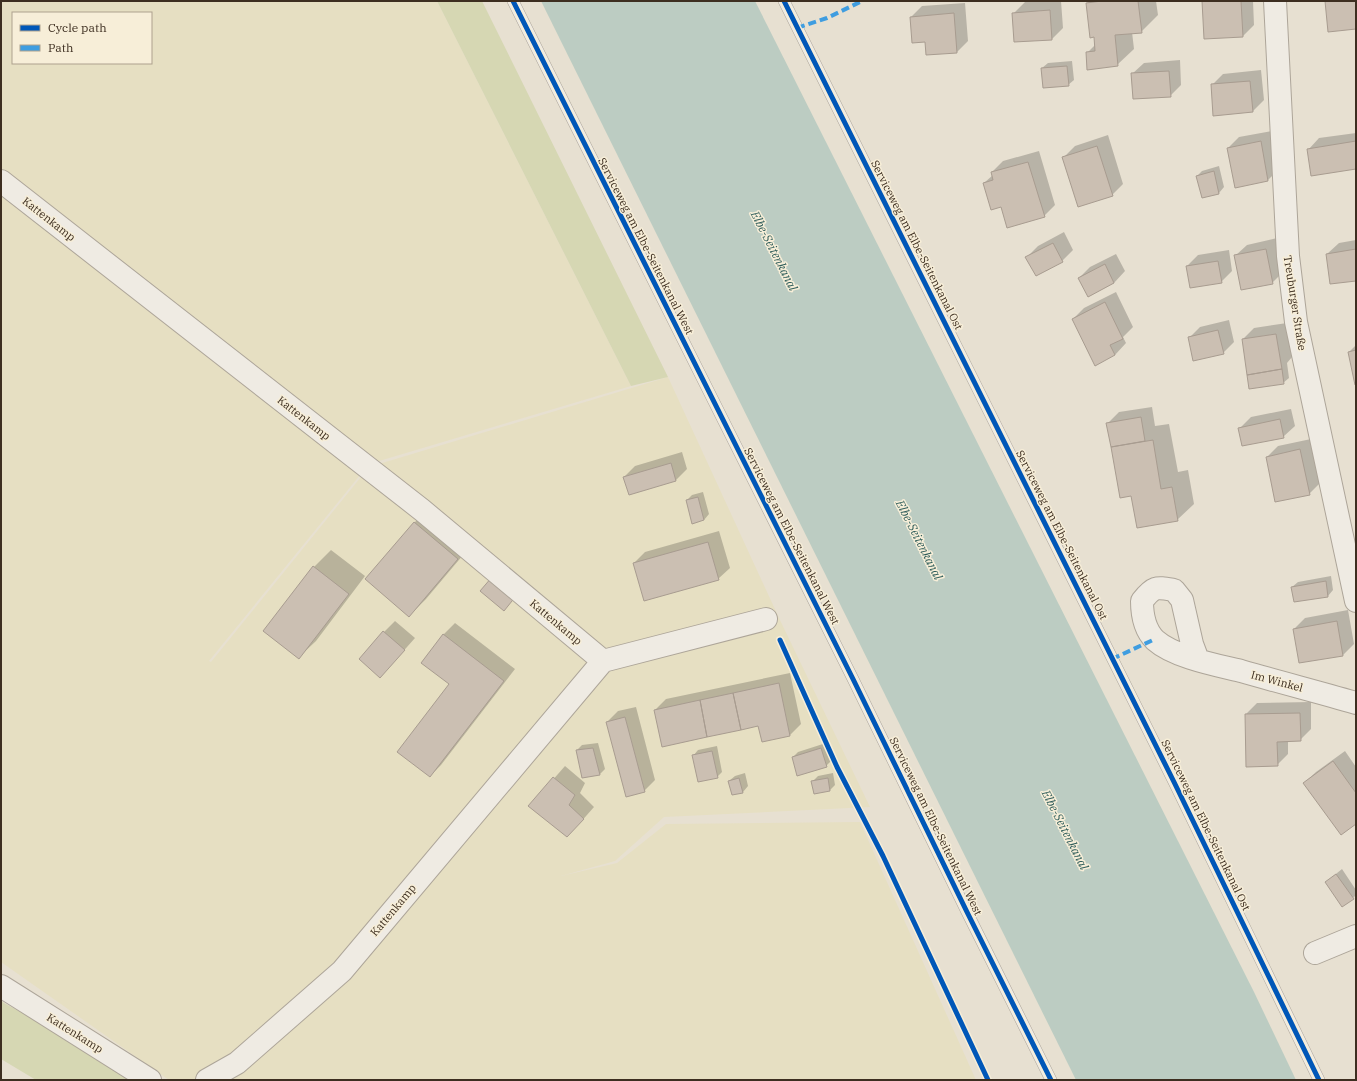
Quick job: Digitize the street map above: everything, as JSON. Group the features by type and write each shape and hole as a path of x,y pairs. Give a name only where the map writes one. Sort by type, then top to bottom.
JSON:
{"street":[{"name":"Treuburger Straße","path":"1275,1 1287,249 1296,322 1356,601"},
{"name":"Kattenkamp","path":"1,181 422,510 603,661 342,971 237,1063 207,1080"},
{"path":"603,661 766,619"},
{"name":"Im Winkel","path":"1198,660 1356,703"},
{"path":"1316,953 1356,936"},
{"name":"Kattenkamp","path":"1,986 150,1080"}],"lane":[{"name":"Serviceweg am Elbe-Seitenkanal West","path":"513,1 853,680 1051,1080"},
{"name":"Serviceweg am Elbe-Seitenkanal Ost","path":"784,1 1174,782 1319,1080"}],"shaded area":[{"path":"1,1 437,1 631,386 369,464 209,661 211,662 369,467 668,377 779,618 870,807 664,817 615,861 561,876 617,863 666,824 860,822 976,1080 169,1080 1,962"}],"green space":[{"path":"437,1 482,1 668,377 631,386"},
{"path":"1,1000 145,1080 36,1080 1,1059"}],"water":[{"name":"Elbe-Seitenkanal","path":"541,1 755,1 1254,992 1296,1080 1076,1080"}],"building":[{"path":"1102,1 1138,1 1142,33 1115,35 1118,66 1087,70 1086,52 1095,51 1094,37 1090,38 1086,3"},
{"path":"1202,1 1241,1 1243,37 1204,39"},
{"path":"1325,1 1356,1 1356,29 1328,32"},
{"path":"1050,10 1052,40 1014,42 1012,13"},
{"path":"954,13 957,53 926,55 925,42 912,43 910,17"},
{"path":"1067,66 1069,86 1043,88 1041,68"},
{"path":"1169,71 1171,97 1133,99 1131,73"},
{"path":"1250,81 1253,112 1213,116 1211,84"},
{"path":"1261,141 1268,181 1235,188 1227,148"},
{"path":"1356,141 1356,169 1311,176 1307,149"},
{"path":"1097,146 1113,196 1078,207 1062,157"},
{"path":"1028,162 1045,217 1007,228 1001,207 991,210 983,183 993,180 991,172"},
{"path":"1214,171 1219,194 1202,198 1196,176"},
{"path":"1053,243 1063,262 1036,276 1025,257"},
{"path":"1266,249 1273,284 1241,290 1234,255"},
{"path":"1356,249 1356,281 1330,284 1326,254"},
{"path":"1218,261 1222,283 1190,288 1186,266"},
{"path":"1105,264 1114,283 1088,297 1078,278"},
{"path":"1105,302 1123,339 1110,345 1115,355 1095,366 1072,319"},
{"path":"1218,330 1224,354 1193,361 1188,337"},
{"path":"1276,334 1282,369 1247,375 1242,339"},
{"path":"1356,350 1356,385 1355,385 1348,352"},
{"path":"1282,369 1284,384 1249,389 1247,375"},
{"path":"1141,417 1145,441 1111,447 1106,423"},
{"path":"1280,419 1284,438 1242,446 1238,428"},
{"path":"1153,440 1161,489 1172,487 1178,521 1137,528 1131,496 1120,498 1111,447"},
{"path":"1300,449 1310,495 1275,502 1266,457"},
{"path":"671,463 676,481 629,495 623,477"},
{"path":"698,497 704,520 692,524 686,500"},
{"path":"414,522 458,559 409,617 365,579"},
{"path":"708,542 719,580 644,601 633,563"},
{"path":"313,566 349,594 299,659 263,631"},
{"path":"492,577 516,596 504,611 480,591"},
{"path":"1326,581 1328,597 1294,602 1291,587"},
{"path":"1337,621 1343,656 1299,663 1293,629"},
{"path":"383,631 405,650 380,678 359,659"},
{"path":"443,634 504,681 430,777 397,752 449,684 421,663"},
{"path":"779,683 790,736 762,742 758,726 741,730 733,693"},
{"path":"733,693 741,730 707,737 700,700"},
{"path":"700,700 707,737 662,747 654,710"},
{"path":"1300,713 1301,741 1277,742 1278,766 1246,767 1245,714"},
{"path":"625,717 645,792 626,797 606,722"},
{"path":"593,748 600,775 582,778 576,750"},
{"path":"821,748 827,767 797,776 792,757"},
{"path":"712,751 718,778 698,782 692,755"},
{"path":"1333,761 1356,793 1356,824 1341,835 1303,783"},
{"path":"553,777 575,795 569,805 584,819 567,837 528,806"},
{"path":"739,778 743,793 732,795 728,781"},
{"path":"828,778 830,791 814,794 811,781"},
{"path":"1336,874 1354,899 1342,907 1325,882"}],"marked path":[{"path":"797,28 827,18 862,1"},
{"path":"1112,659 1155,639"}],"cycle path":[{"path":"513,1 853,679 1051,1080"},
{"path":"784,1 1174,782 1319,1080"},
{"path":"780,640 837,767 883,856 988,1080"}]}
